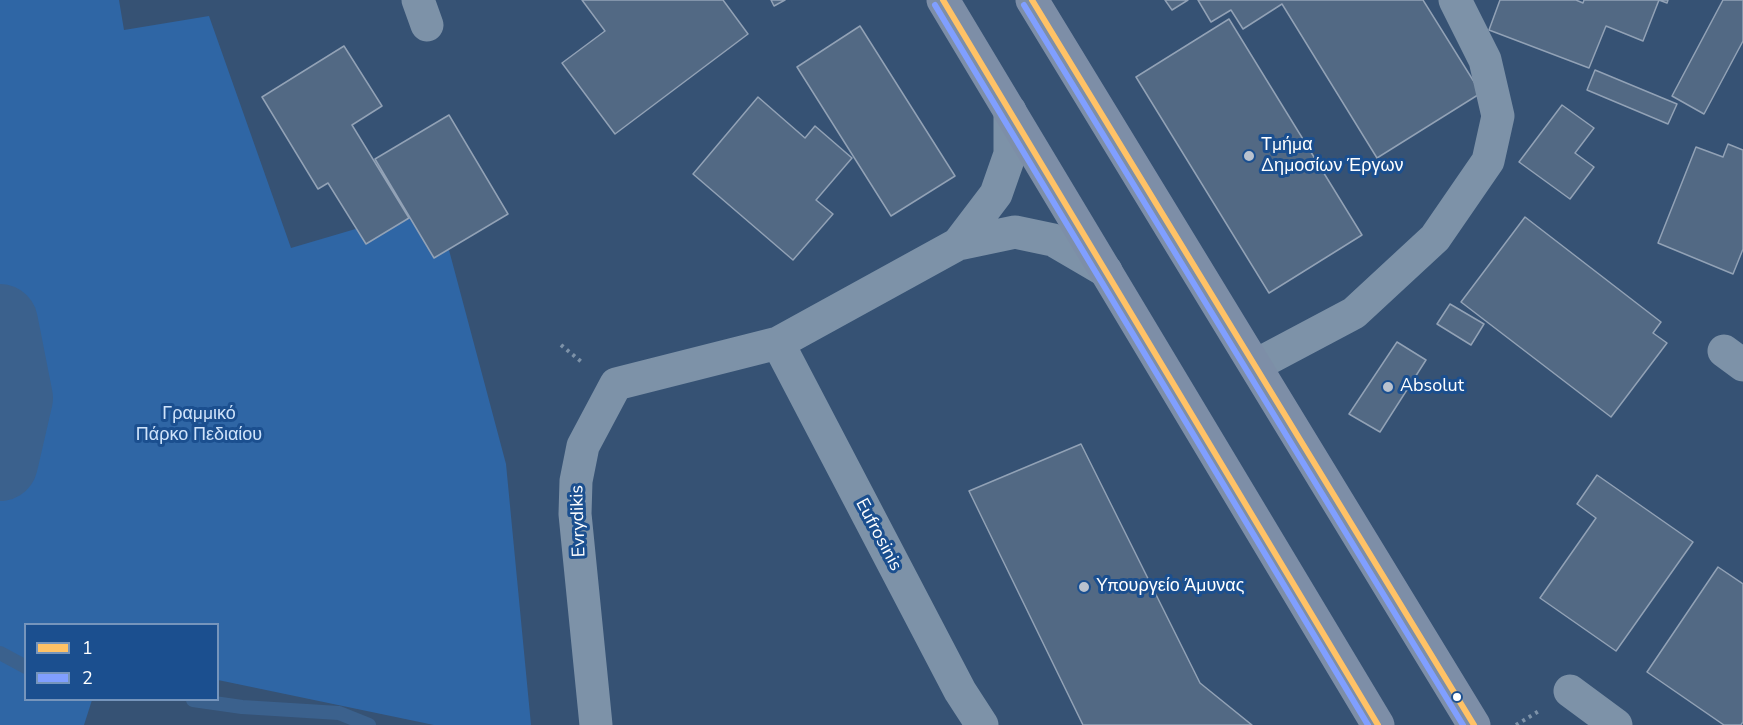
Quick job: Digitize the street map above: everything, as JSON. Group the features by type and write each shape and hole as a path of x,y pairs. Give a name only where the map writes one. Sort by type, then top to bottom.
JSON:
{"main road":[{"path":"943,0 1377,725"},
{"path":"1032,0 1474,725"}],"street":[{"path":"1256,365 1354,313 1435,238 1488,161 1498,116 1485,60 1455,0"},
{"path":"958,244 996,194 1010,154 1010,111"},
{"path":"958,244 1015,232 1053,240 1106,271"},
{"name":"Evrydikis","path":"596,725 575,514 576,481 583,446 616,384 778,344 958,244"},
{"name":"Eufrosinis","path":"778,344 960,691 982,725"},
{"path":"1570,691 1616,725"}],"green space":[{"name":"Γραμμικό Πάρκο Πεδιαίου","path":"0,0 119,0 124,30 209,16 291,248 437,205 506,464 531,725 434,725 219,680 219,623 24,623 24,701 92,701 84,725 0,725"}],"building":[{"path":"582,0 723,0 748,34 615,134 562,63 605,31"},
{"path":"771,0 785,0 774,6"},
{"path":"1165,0 1188,0 1172,10"},
{"path":"1198,0 1423,0 1481,93 1377,158 1282,4 1243,29 1231,10 1211,22"},
{"path":"1500,0 1576,0 1583,3 1584,0 1659,0 1643,41 1606,26 1589,68 1489,30"},
{"path":"1723,0 1743,0 1743,41 1704,114 1672,96"},
{"name":"Τμήμα Δημοσίων Έργων","path":"1229,19 1362,235 1269,293 1136,77"},
{"path":"860,26 955,176 891,216 797,67"},
{"path":"344,46 382,106 352,125 409,218 366,244 328,183 318,189 262,97"},
{"path":"1595,70 1677,104 1668,124 1587,90"},
{"path":"758,97 805,138 815,126 852,158 816,200 833,214 793,260 693,174"},
{"path":"1562,105 1594,128 1575,153 1594,167 1570,199 1519,162"},
{"path":"449,115 508,214 434,258 375,159"},
{"path":"1728,144 1743,150 1743,249 1733,274 1658,243 1696,147 1723,157"},
{"path":"1525,217 1661,322 1653,333 1667,343 1611,417 1461,302"},
{"path":"1450,304 1484,324 1471,345 1437,324"},
{"name":"Absolut","path":"1397,342 1426,360 1380,432 1349,414"},
{"name":"Υπουργείο Άμυνας","path":"1081,444 1200,683 1252,725 1083,725 969,491"},
{"path":"1597,475 1693,542 1616,651 1540,598 1596,518 1577,504"},
{"path":"1718,567 1743,584 1743,722 1741,725 1724,725 1647,672"}],"waterway":[{"path":"0,322 15,398 0,463"},
{"path":"0,653 24,666"},
{"path":"200,701 242,707 339,713 369,725"}],"transit line":[{"name":"1","path":"943,0 1378,725"},
{"name":"1","path":"1032,0 1474,725"},
{"name":"2","path":"935,5 1368,725"},
{"name":"2","path":"1024,5 1463,725"}],"place":[{"name":"Τμήμα Δημοσίων Έργων","path":"1249,156"},
{"name":"Absolut","path":"1388,387"},
{"name":"Υπουργείο Άμυνας","path":"1084,587"}]}
